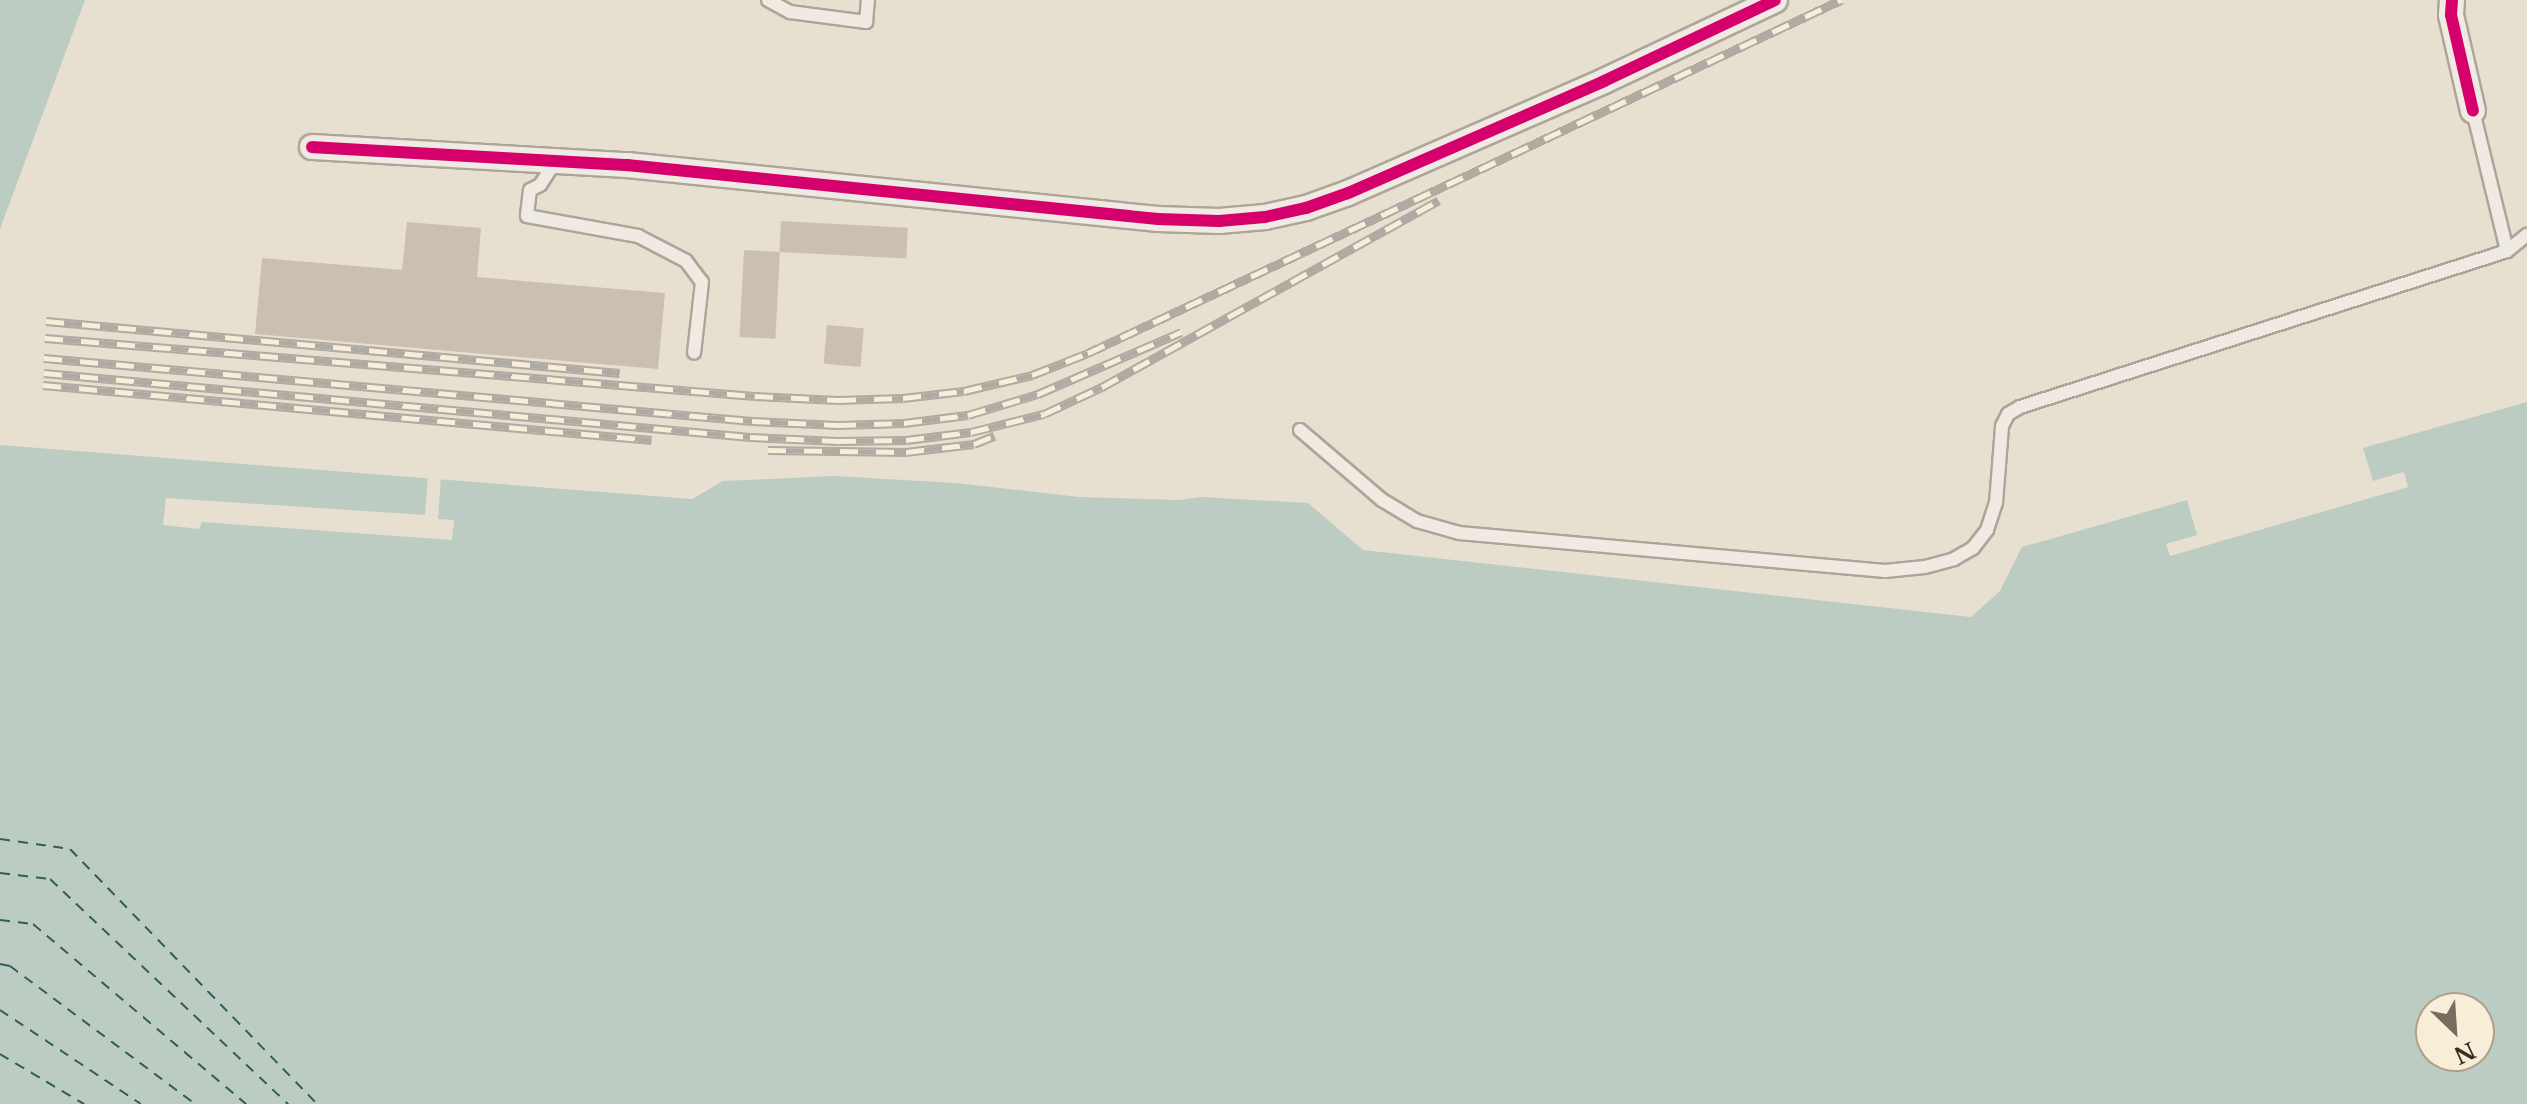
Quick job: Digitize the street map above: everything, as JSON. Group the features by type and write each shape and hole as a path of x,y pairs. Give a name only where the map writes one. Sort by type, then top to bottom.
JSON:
{"street":[{"path":"312,147 627,165 1158,219 1219,221 1265,217 1306,208 1348,193 1604,81 1775,0"},
{"path":"2452,0 2451,15 2473,111"}],"lane":[{"path":"768,0 790,12 866,22 868,0"},
{"path":"2473,111 2507,251"},
{"path":"555,162 540,185 530,190 527,216 638,236 686,261 702,282 694,353"},
{"path":"1300,430 1382,500 1417,521 1459,533 1885,571 1925,567 1954,559 1973,548 1987,530 1996,503 2002,426 2008,414 2020,407 2507,251 2527,235"}],"shaded area":[{"path":"0,0 85,0 0,229"},
{"path":"2527,402 2527,1104 0,1104 0,445 692,499 723,481 833,476 956,483 1079,497 1179,500 1201,497 1308,503 1363,550 1971,617 2000,591 2022,547 2187,500 2197,535 2166,544 2170,556 2408,487 2404,472 2373,481 2363,448"}],"pier":[{"path":"428,475 441,476 438,519 454,520 452,540 202,522 199,529 163,525 166,498 425,515"}],"building":[{"path":"781,221 908,228 906,259 779,252"},
{"path":"407,222 481,228 477,277 665,293 658,369 255,334 262,258 402,270"},
{"path":"744,250 780,252 775,339 739,337"},
{"path":"827,325 864,328 860,367 824,364"}],"ferry route":[{"path":"0,839 70,849 317,1104"},
{"path":"0,873 50,879 288,1104"},
{"path":"0,920 33,924 246,1104"},
{"path":"0,964 10,966 195,1104"},
{"path":"0,1010 141,1104"},
{"path":"0,1054 84,1104"}],"railway":[{"path":"45,338 755,396 838,400 903,398 964,391 1032,375 1088,353 1841,0"},
{"path":"44,373 750,437 906,440 971,432 1044,414 1102,387 1439,200"},
{"path":"46,321 620,373"},
{"path":"44,358 752,421 838,425 904,423 968,415 1038,394 1181,332"},
{"path":"43,385 652,440"},
{"path":"768,450 906,452 974,444 994,436"}],"cycle path":[{"path":"312,147 627,165 1158,219 1219,221 1265,217 1306,208 1348,193 1604,81 1775,0"},
{"path":"2452,0 2451,15 2473,111"}]}
